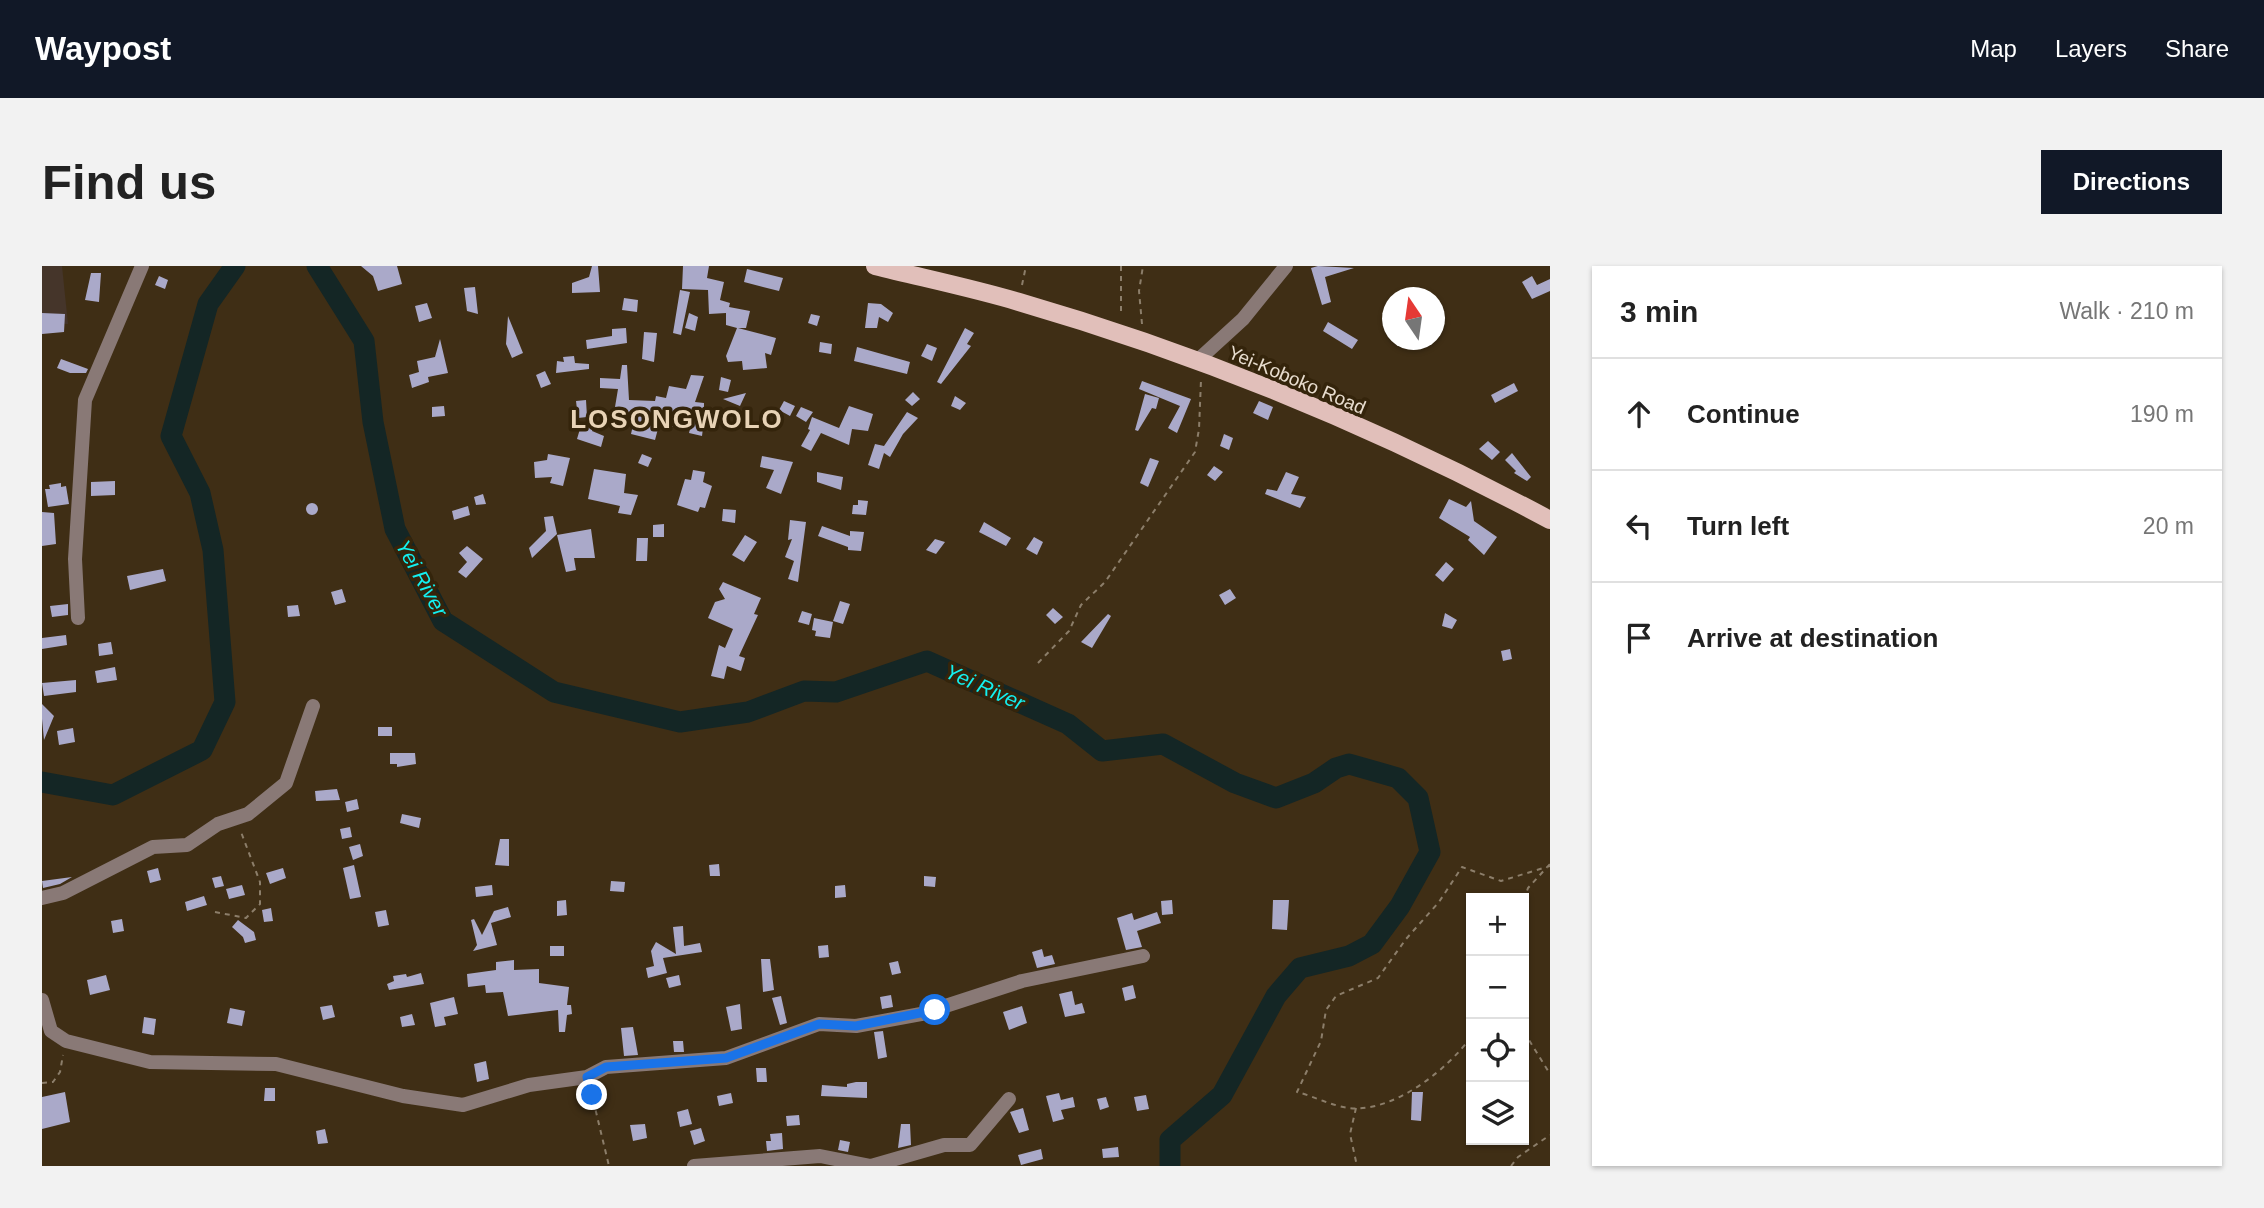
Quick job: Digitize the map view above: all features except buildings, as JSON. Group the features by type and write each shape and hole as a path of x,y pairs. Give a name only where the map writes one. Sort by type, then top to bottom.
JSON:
{"main road":[{"name":"Yei-Koboko Road","path":"875,266 1017,301 1216,368 1375,436 1550,520"}],"street":[{"path":"78,618 75,559 85,400 142,266"},
{"path":"1196,361 1243,319 1286,266"},
{"path":"42,898 63,893 153,847 187,845 200,833 248,814 286,783 313,706"},
{"path":"42,1000 51,1031 66,1041 150,1062 276,1064 403,1096 463,1105 529,1085 587,1077 606,1067 726,1058 819,1024 856,1026 921,1014 1022,981 1143,956"},
{"path":"694,1166 747,1164 820,1156 871,1166 944,1145 970,1145 1009,1099"}],"path":[{"path":"1017,301 1026,266"},
{"path":"1121,266 1122,335"},
{"path":"1143,266 1139,290 1143,342"},
{"path":"1038,663 1069,631 1081,605 1105,582 1195,452 1199,429 1199,381 1216,368"},
{"path":"215,912 246,918 260,904 260,882 235,818"},
{"path":"1526,893 1549,864"},
{"path":"1466,1042 1437,1074 1392,1100 1348,1108 1297,1092 1321,1041 1326,1010 1336,996 1378,978 1406,939 1439,902 1462,867 1501,881 1549,864"},
{"path":"1529,1040 1550,1074"},
{"path":"42,1083 53,1082 60,1072 66,1041"},
{"path":"587,1077 610,1166"},
{"path":"1357,1107 1350,1133 1357,1166"},
{"path":"1511,1166 1518,1157 1550,1135"}],"shaded area":[{"path":"42,266 62,266 68,324 42,323"}],"waterway":[{"name":"Yei River","path":"42,782 113,795 202,750 225,702 213,550 200,493 171,436 208,304 235,266"},
{"name":"Yei River","path":"317,266 364,341 373,422 395,529 443,621 554,692 680,722 748,712 804,691 836,692 927,661 1068,724 1102,751 1163,744 1235,783 1276,798 1314,783 1336,768 1349,764 1398,778 1418,798 1430,852 1400,906 1372,944 1349,956 1300,968 1276,996 1222,1095 1170,1140 1170,1166"}],"district":[{"name":"LOSONGWOLO","path":"677,419"}],"route":[{"path":"592,1095 587,1077 606,1067 726,1058 819,1024 856,1026 935,1010"}]}
